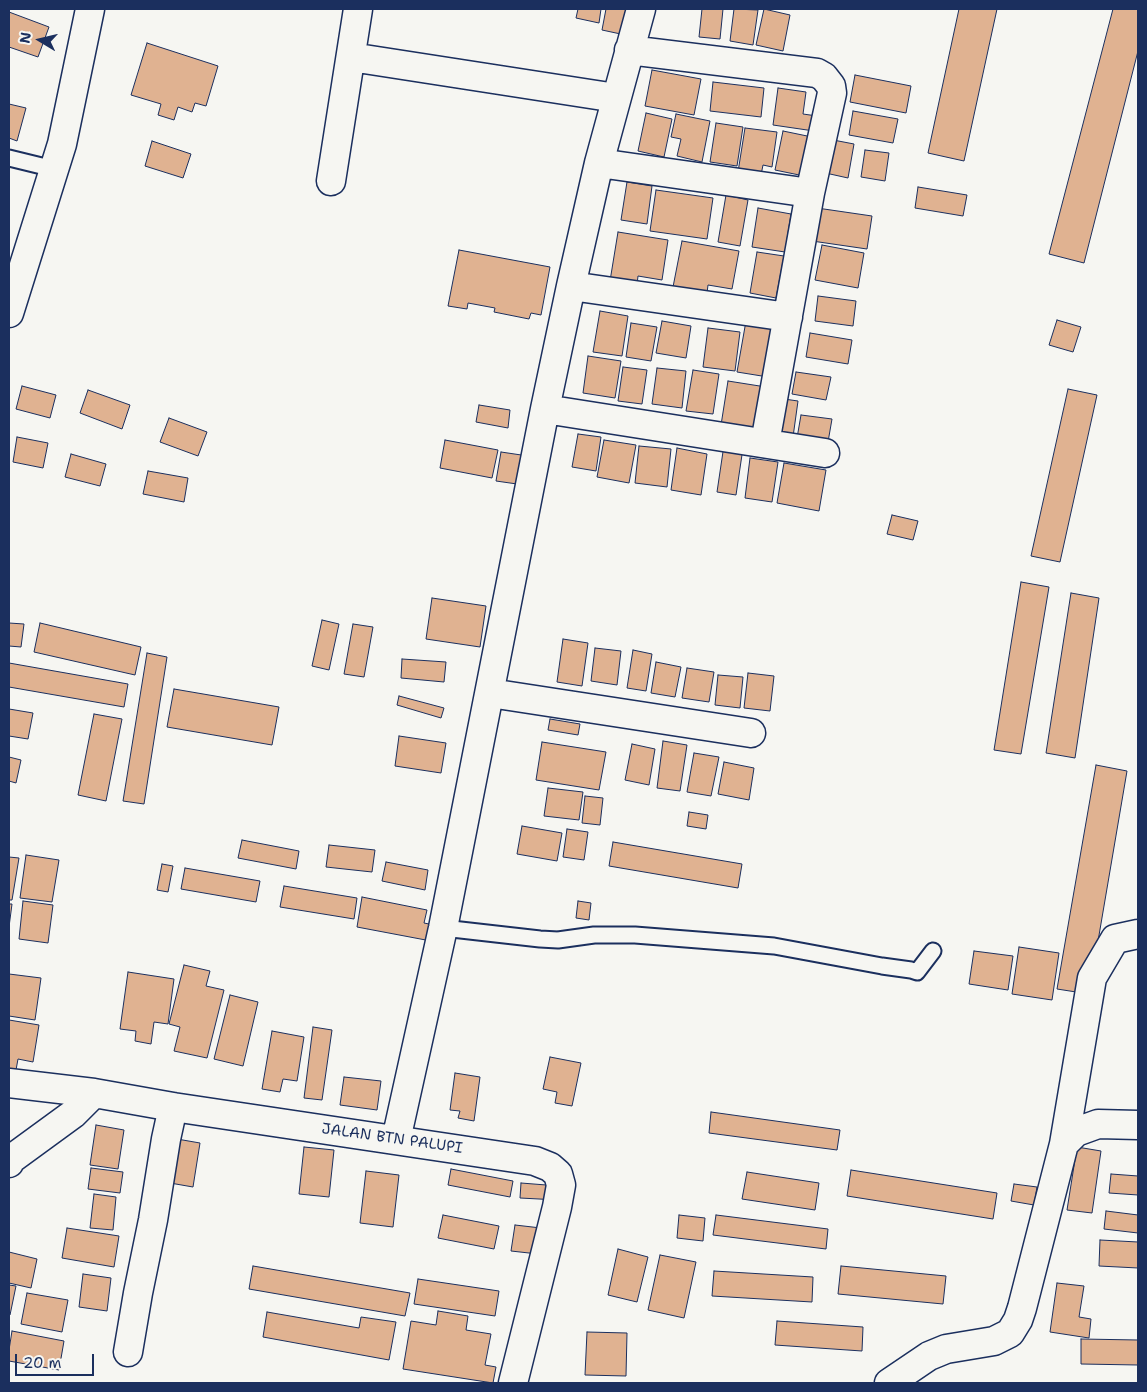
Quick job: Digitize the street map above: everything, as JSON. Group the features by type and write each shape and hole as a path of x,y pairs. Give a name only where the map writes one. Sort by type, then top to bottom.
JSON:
{"street":[{"path":"9,313 62,144 90,9"},
{"path":"331,181 358,9"},
{"path":"396,1140 443,928 571,286 599,163 641,9"},
{"path":"629,50 817,73 824,76 831,86 832,93 810,193 765,443"},
{"path":"351,57 616,98"},
{"path":"599,163 810,193"},
{"path":"571,286 788,317"},
{"path":"545,409 825,453"},
{"path":"490,693 751,733"},
{"path":"889,1383 929,1356 946,1349 994,1341 1010,1333 1018,1320 1064,1144 1092,978 1116,939 1138,934"},
{"name":"JALAN BTN PALUPI","path":"9,1083 94,1093 173,1107 535,1161 550,1167 558,1174 561,1185 513,1383"},
{"path":"9,1159 73,1114 94,1093"},
{"path":"128,1352 173,1107"},
{"path":"1064,1144 1076,1132 1098,1124 1138,1125"}],"lane":[{"path":"9,158 54,169"},
{"path":"443,928 558,940 594,935 635,935 774,946 918,972 933,950"}],"building":[{"path":"578,9 601,9 599,23 576,18"},
{"path":"606,9 636,9 630,36 602,30"},
{"path":"702,9 723,9 720,39 699,37"},
{"path":"734,9 758,10 753,45 730,41"},
{"path":"764,9 790,15 783,51 756,45"},
{"path":"959,9 997,9 964,161 928,153"},
{"path":"1113,9 1138,9 1138,51 1084,263 1049,254"},
{"path":"9,12 49,27 38,57 9,47"},
{"path":"147,43 218,66 206,106 195,103 192,112 178,107 174,120 158,115 161,104 131,95"},
{"path":"652,70 701,79 694,115 645,106"},
{"path":"855,75 911,86 906,113 850,102"},
{"path":"713,82 764,88 761,117 710,111"},
{"path":"778,88 806,92 803,114 817,116 814,131 773,125"},
{"path":"9,104 26,108 17,141 9,138"},
{"path":"853,111 898,119 893,143 849,135"},
{"path":"646,113 672,119 664,157 638,151"},
{"path":"676,114 710,121 702,162 677,156 681,139 671,137"},
{"path":"716,123 743,127 737,166 710,162"},
{"path":"745,128 777,132 772,167 763,165 761,175 738,172"},
{"path":"783,131 812,137 804,176 775,170"},
{"path":"828,139 854,144 848,178 821,172"},
{"path":"152,141 191,154 183,178 145,166"},
{"path":"865,150 889,153 885,181 861,177"},
{"path":"627,182 652,186 647,224 621,220"},
{"path":"918,187 967,195 963,216 915,208"},
{"path":"656,190 713,198 707,239 650,231"},
{"path":"726,195 748,200 740,246 718,242"},
{"path":"758,208 791,214 785,252 752,247"},
{"path":"817,208 872,216 867,249 812,241"},
{"path":"618,232 668,240 662,280 638,276 637,285 610,281"},
{"path":"682,241 739,251 732,289 708,285 707,293 673,287"},
{"path":"822,245 864,253 858,288 815,280"},
{"path":"459,250 550,267 541,315 531,313 529,319 494,312 495,308 468,303 467,309 448,306"},
{"path":"757,252 784,256 776,298 750,293"},
{"path":"818,296 856,301 853,326 815,321"},
{"path":"600,311 628,316 622,356 593,352"},
{"path":"1057,320 1081,327 1073,352 1049,345"},
{"path":"662,321 691,326 686,358 656,353"},
{"path":"746,321 776,326 768,377 737,372"},
{"path":"631,323 657,327 651,361 626,357"},
{"path":"708,328 740,332 735,371 703,367"},
{"path":"810,333 852,340 848,364 806,357"},
{"path":"588,356 621,361 615,398 583,393"},
{"path":"623,367 647,370 642,404 618,401"},
{"path":"657,368 686,371 682,408 652,404"},
{"path":"693,370 719,374 713,414 686,411"},
{"path":"796,372 831,377 826,400 792,394"},
{"path":"728,381 766,387 759,431 721,425"},
{"path":"22,386 56,395 50,418 16,409"},
{"path":"1068,389 1097,395 1060,562 1031,556"},
{"path":"88,390 130,405 122,429 80,413"},
{"path":"784,399 798,401 793,437 779,435"},
{"path":"479,405 510,410 508,428 476,422"},
{"path":"801,415 832,419 828,442 797,438"},
{"path":"169,418 207,432 198,456 160,442"},
{"path":"578,434 601,437 596,471 572,467"},
{"path":"17,437 48,443 43,468 13,462"},
{"path":"445,440 498,450 492,478 440,468"},
{"path":"604,440 636,445 629,483 597,477"},
{"path":"724,445 743,448 736,495 717,492"},
{"path":"639,446 671,449 667,487 635,483"},
{"path":"677,448 707,454 701,495 671,490"},
{"path":"501,452 528,456 524,485 496,481"},
{"path":"71,454 106,464 100,486 65,477"},
{"path":"750,458 778,462 772,502 745,498"},
{"path":"784,463 826,470 819,511 777,503"},
{"path":"148,471 188,478 184,502 143,494"},
{"path":"892,515 918,521 913,540 887,534"},
{"path":"1021,582 1049,587 1021,754 994,750"},
{"path":"1071,593 1099,598 1075,758 1046,753"},
{"path":"432,598 486,606 480,647 426,639"},
{"path":"322,620 339,624 329,670 312,666"},
{"path":"9,623 24,624 21,647 9,646"},
{"path":"40,623 141,647 135,675 34,652"},
{"path":"353,624 373,627 364,677 344,674"},
{"path":"563,639 588,643 582,686 557,682"},
{"path":"595,648 621,651 617,685 591,681"},
{"path":"633,650 652,654 646,691 627,688"},
{"path":"147,653 167,657 144,804 123,801"},
{"path":"402,659 446,662 444,682 401,678"},
{"path":"656,662 681,667 675,697 651,693"},
{"path":"9,663 128,684 124,707 9,687"},
{"path":"687,668 714,672 709,702 682,698"},
{"path":"748,673 774,676 770,711 744,708"},
{"path":"718,675 743,677 740,708 715,705"},
{"path":"174,689 279,707 272,745 167,727"},
{"path":"399,696 444,708 441,718 397,705"},
{"path":"9,709 33,713 28,739 9,736"},
{"path":"94,714 122,719 106,801 78,795"},
{"path":"550,719 580,724 578,735 548,730"},
{"path":"399,736 446,743 441,773 395,766"},
{"path":"663,741 687,745 680,791 657,788"},
{"path":"542,742 606,752 599,790 536,780"},
{"path":"632,744 655,749 649,785 625,780"},
{"path":"694,753 719,757 711,796 687,792"},
{"path":"9,757 21,760 16,783 9,781"},
{"path":"724,762 754,768 749,800 718,794"},
{"path":"1096,765 1127,771 1089,994 1057,989"},
{"path":"548,788 583,792 579,820 544,816"},
{"path":"585,796 603,798 600,825 582,823"},
{"path":"689,812 708,815 706,829 687,826"},
{"path":"522,826 562,833 557,861 517,854"},
{"path":"567,829 588,832 584,860 563,857"},
{"path":"242,840 299,851 296,869 238,858"},
{"path":"613,842 742,864 738,888 609,866"},
{"path":"329,845 375,850 372,872 326,867"},
{"path":"26,855 59,860 52,902 20,898"},
{"path":"9,857 19,858 12,900 9,900"},
{"path":"386,862 428,870 425,890 382,881"},
{"path":"162,864 173,866 168,892 157,890"},
{"path":"185,868 260,881 256,902 181,889"},
{"path":"284,886 357,898 354,919 280,907"},
{"path":"362,897 427,910 424,923 434,925 431,941 357,927"},
{"path":"23,901 53,905 48,943 19,939"},
{"path":"578,901 591,903 589,920 576,918"},
{"path":"9,904 12,904 9,927"},
{"path":"1019,947 1059,953 1052,1000 1012,994"},
{"path":"974,951 1013,956 1008,990 969,984"},
{"path":"184,965 210,971 206,986 224,990 207,1058 174,1051 180,1027 169,1024"},
{"path":"128,972 174,979 168,1024 154,1022 151,1044 135,1041 136,1031 120,1029"},
{"path":"9,974 41,978 35,1020 9,1016"},
{"path":"230,995 258,1002 243,1066 214,1059"},
{"path":"9,1020 39,1025 33,1062 18,1059 16,1070 9,1069"},
{"path":"313,1027 332,1030 322,1100 304,1098"},
{"path":"272,1031 304,1037 297,1081 283,1079 280,1092 262,1089"},
{"path":"550,1057 581,1063 572,1106 555,1103 557,1092 543,1089"},
{"path":"455,1073 480,1077 474,1121 458,1118 460,1111 450,1110"},
{"path":"344,1077 381,1081 377,1110 340,1105"},
{"path":"711,1112 840,1130 837,1150 709,1133"},
{"path":"96,1125 124,1130 118,1169 90,1165"},
{"path":"177,1139 200,1143 193,1187 170,1183"},
{"path":"304,1147 334,1150 329,1197 299,1194"},
{"path":"1077,1147 1101,1151 1092,1213 1067,1210"},
{"path":"91,1168 123,1172 120,1193 88,1189"},
{"path":"451,1169 513,1181 510,1197 448,1185"},
{"path":"851,1170 997,1193 993,1219 847,1196"},
{"path":"366,1171 399,1175 393,1227 360,1223"},
{"path":"747,1172 819,1183 815,1210 742,1199"},
{"path":"1111,1174 1138,1176 1138,1195 1109,1193"},
{"path":"521,1183 559,1186 558,1200 520,1198"},
{"path":"1014,1184 1037,1187 1034,1205 1011,1201"},
{"path":"94,1194 116,1197 113,1230 90,1228"},
{"path":"1106,1211 1138,1215 1138,1233 1104,1229"},
{"path":"443,1215 499,1226 494,1249 438,1238"},
{"path":"679,1215 705,1218 703,1241 677,1238"},
{"path":"716,1215 828,1229 826,1249 713,1235"},
{"path":"515,1225 541,1228 538,1254 511,1251"},
{"path":"67,1228 119,1236 114,1267 62,1258"},
{"path":"1100,1240 1138,1242 1138,1268 1099,1266"},
{"path":"618,1249 648,1257 637,1302 608,1295"},
{"path":"9,1252 37,1259 31,1288 9,1283"},
{"path":"660,1255 696,1262 684,1318 648,1310"},
{"path":"253,1266 410,1293 405,1316 249,1289"},
{"path":"841,1266 946,1276 943,1304 838,1294"},
{"path":"714,1271 813,1277 812,1302 712,1296"},
{"path":"83,1274 111,1278 107,1311 79,1307"},
{"path":"418,1279 499,1291 495,1316 414,1304"},
{"path":"1057,1283 1084,1286 1079,1317 1091,1319 1089,1338 1050,1332"},
{"path":"9,1285 16,1286 10,1315 9,1315"},
{"path":"27,1293 68,1300 62,1332 21,1324"},
{"path":"438,1311 468,1316 466,1330 491,1334 485,1365 496,1367 493,1383 403,1369 411,1321 436,1325"},
{"path":"267,1312 359,1328 361,1317 396,1322 389,1360 263,1337"},
{"path":"777,1321 863,1327 862,1351 775,1345"},
{"path":"12,1331 64,1341 59,1370 9,1361"},
{"path":"587,1332 627,1333 626,1376 585,1375"},
{"path":"1081,1339 1138,1340 1138,1365 1081,1364"}]}
